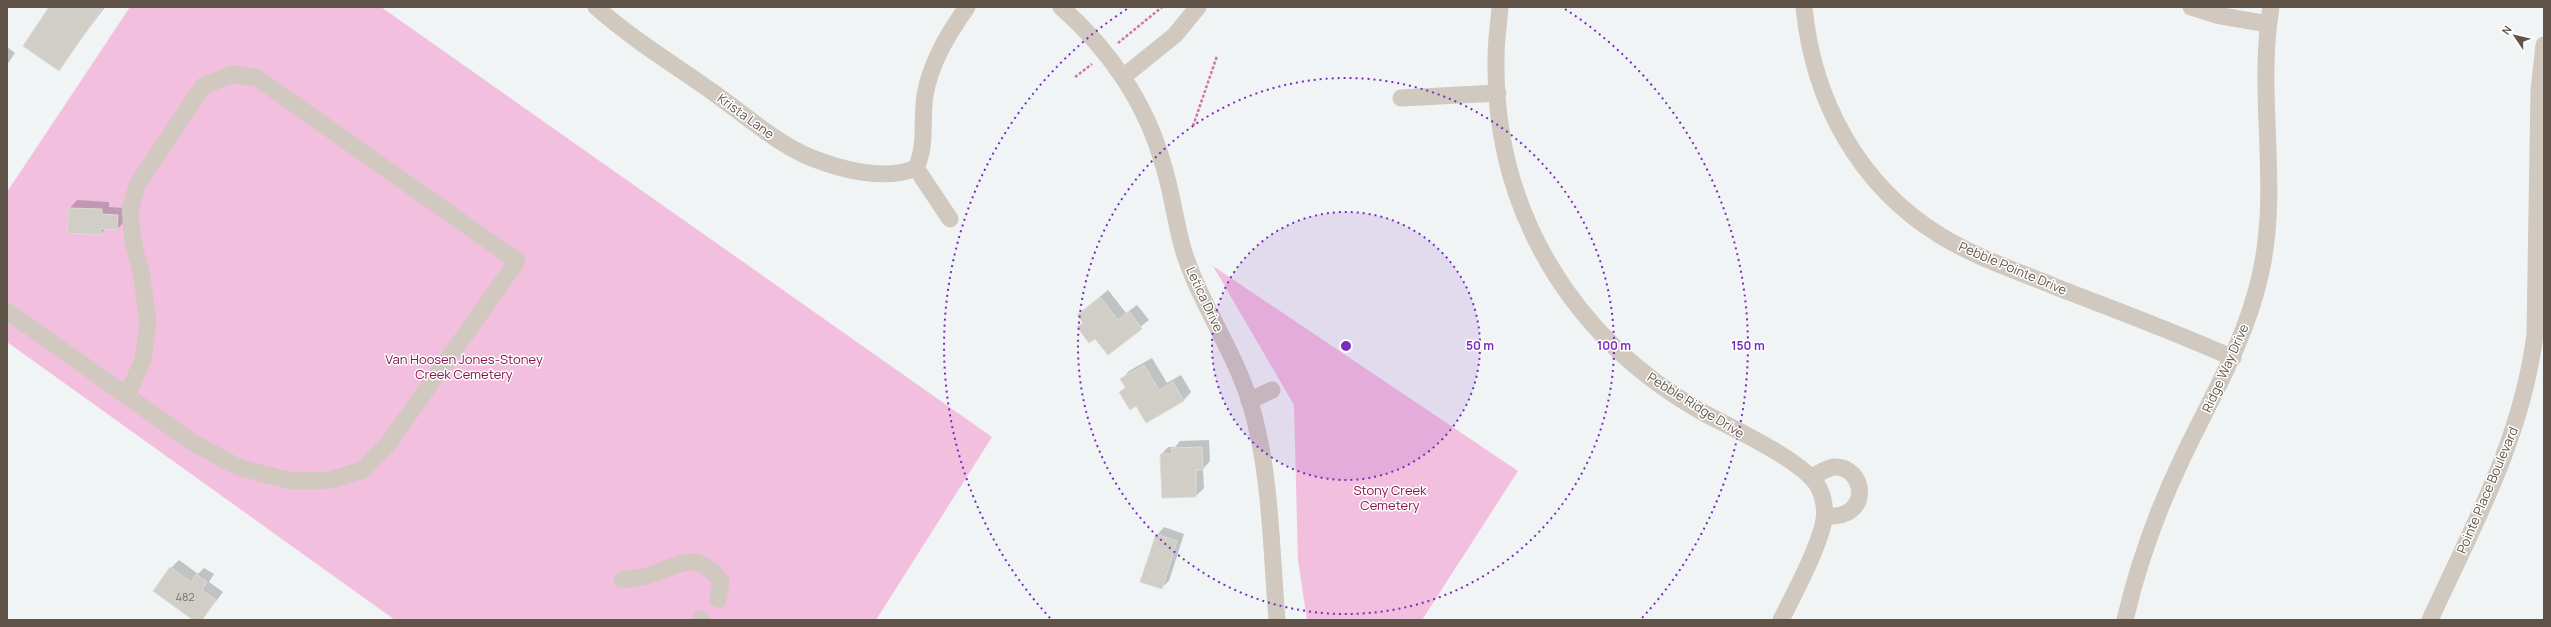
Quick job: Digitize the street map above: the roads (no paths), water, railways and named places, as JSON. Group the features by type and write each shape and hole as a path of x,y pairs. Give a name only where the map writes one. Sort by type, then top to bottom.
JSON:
{"street":[{"name":"Krista Lane","path":"596,7 779,139 812,158 840,167 871,172 894,174 916,168"},
{"path":"950,219 916,168 922,156 924,142 925,95 931,73 949,33 967,7"},
{"name":"Letica Drive","path":"1061,7 1087,31 1124,77 1148,124 1163,163 1183,248 1191,271 1235,364 1250,401 1262,452 1277,620"},
{"path":"1124,77 1175,35 1198,7"},
{"name":"Pebble Ridge Drive","path":"1500,7 1496,55 1500,119 1514,188 1546,260 1575,304 1604,337 1649,377 1696,408 1794,463 1812,477 1819,489 1825,516"},
{"name":"Pebble Pointe Drive","path":"1804,7 1807,38 1813,63 1821,90 1838,128 1860,164 1903,210 1940,236 1983,258 2233,358"},
{"path":"2191,7 2223,16 2268,24"},
{"name":"Ridge Way Drive","path":"2125,620 2134,581 2159,509 2233,358 2260,277 2270,212 2266,100 2268,24 2271,7"},
{"name":"Pointe Place Boulevard","path":"2430,620 2507,451 2519,416 2531,362 2535,334 2540,253 2539,90 2544,45"},
{"path":"7,311 127,396 192,442 238,467 291,481 330,480 363,470 388,444 517,261 257,78 233,74 203,86 137,184 130,211 133,241 142,276 148,323 143,359 127,396"},
{"path":"1401,98 1498,93"},
{"path":"1250,401 1272,390"},
{"path":"1781,620 1816,543 1825,516 1837,517 1848,513 1854,508 1860,498 1858,482 1845,469 1834,467 1812,477"},
{"path":"622,580 646,576 680,563 695,561 711,568 721,581 718,599"}],"park label":[{"name":"Van Hoosen Jones-Stoney Creek Cemetery","path":"464,366"},
{"name":"Stony Creek Cemetery","path":"1390,498"}]}
